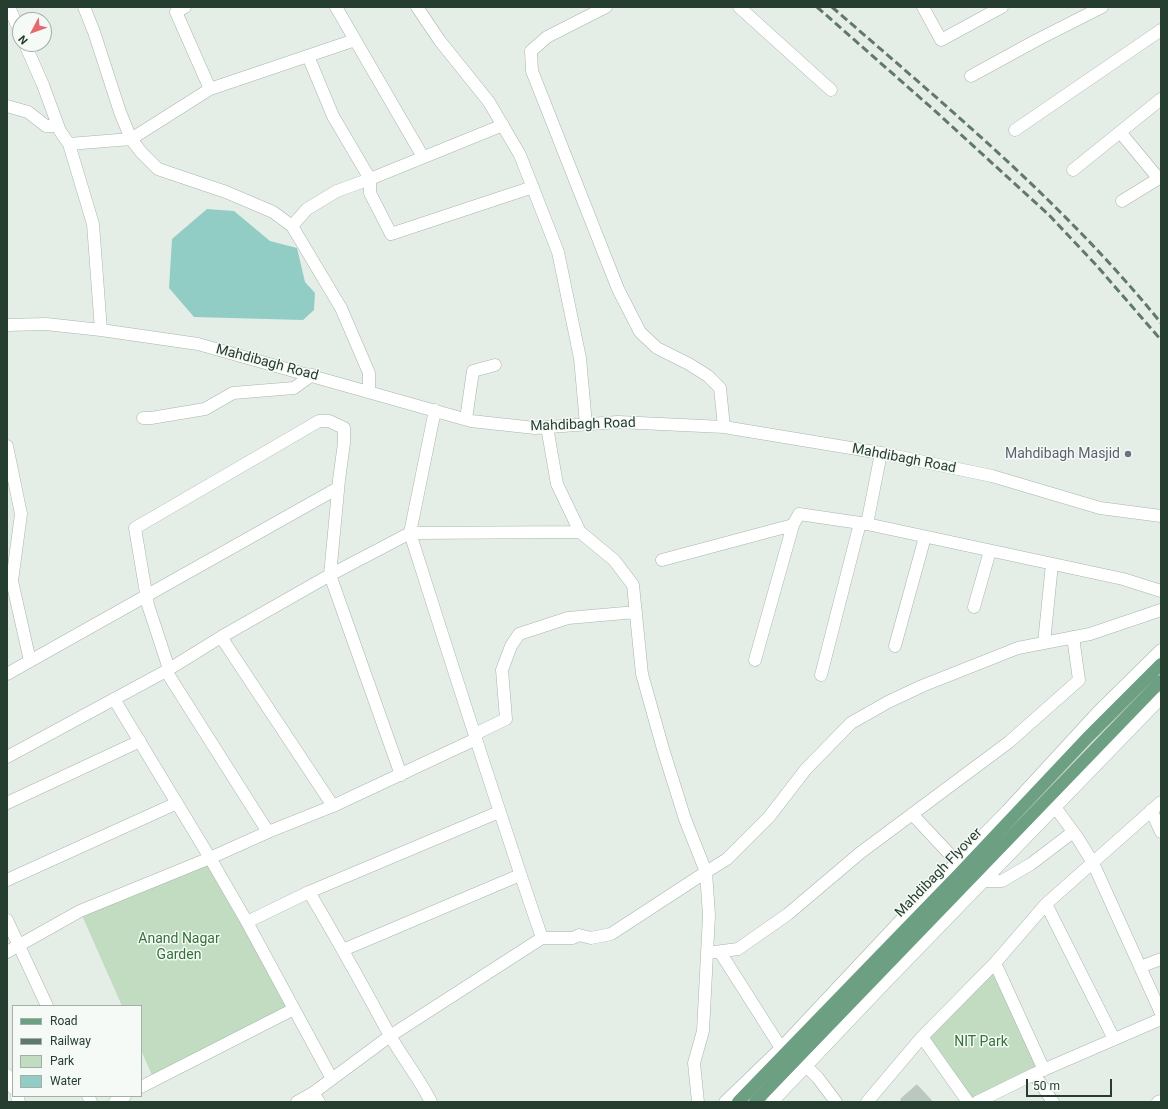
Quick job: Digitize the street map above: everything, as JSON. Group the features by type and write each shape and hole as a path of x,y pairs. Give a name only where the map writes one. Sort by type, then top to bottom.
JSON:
{"main road":[{"name":"Mahdibagh Flyover","path":"738,1102 959,874 1087,738 1161,664"},
{"name":"Mahdibagh Flyover","path":"755,1102 1161,681"}],"street":[{"path":"84,7 94,32 120,112 131,139 141,152 158,169 240,198 274,212 292,226 341,308 369,373 369,391"},
{"path":"336,7 423,157"},
{"path":"417,7 440,42 489,102 520,154 558,252 580,358 586,424"},
{"path":"606,7 547,37 530,51 532,71 618,289 640,332 657,348 689,364 708,376 720,388 724,427"},
{"path":"739,7 831,90"},
{"path":"923,7 941,40 988,10 1002,7"},
{"path":"971,76 1102,7"},
{"path":"178,9 210,89"},
{"path":"1016,130 1161,30"},
{"path":"69,144 131,139 210,89 355,40"},
{"path":"29,52 43,85 58,126 69,144 93,224 101,330"},
{"path":"308,56 334,116 370,179 370,193 391,234 533,187"},
{"path":"1073,170 1161,99"},
{"path":"7,106 28,112 46,126 58,126"},
{"path":"292,226 307,208 337,192 503,125"},
{"path":"1120,132 1160,178 1122,201"},
{"name":"Mahdibagh Road","path":"7,325 46,324 101,330 198,344 466,419 535,428 618,422 724,427 881,453 992,476 1100,508 1161,516"},
{"path":"466,419 473,371 495,365"},
{"path":"143,418 205,409 233,393 294,388 312,375"},
{"path":"435,410 410,533 499,812 542,938"},
{"path":"268,832 167,670 148,605 135,528 319,421 329,421 344,428 344,443 338,488 330,575 401,775"},
{"path":"547,427 557,484 580,532 614,560 634,585 642,674 685,819 706,872 710,915 703,1030 694,1063 698,1102"},
{"path":"7,446 21,514 12,581 30,661"},
{"path":"821,675 864,524 881,453"},
{"path":"7,674 338,488"},
{"path":"755,660 793,525 799,514 864,524 1123,579 1161,591"},
{"path":"662,560 793,525"},
{"path":"7,757 167,670 221,637 330,575 410,533 580,532"},
{"path":"895,646 925,537"},
{"path":"974,607 990,551"},
{"path":"1044,643 1052,564"},
{"path":"297,1102 316,1098 332,1079 390,1036 542,938 573,938 579,935 591,938 611,934 727,859 769,817 806,769 851,723 888,702 922,686 1018,648 1090,634 1161,610"},
{"path":"7,952 80,911 333,806 401,775 506,719 502,670 511,646 520,634 568,618 636,612"},
{"path":"221,637 333,806"},
{"path":"707,953 738,950 788,914 860,853 1009,742 1079,680 1073,637"},
{"path":"725,1102 781,1048 1012,805 1098,711 1161,650"},
{"path":"772,1102 1161,698"},
{"path":"114,699 247,922 332,1079"},
{"path":"7,803 140,741"},
{"path":"867,1102 922,1037 995,963 1046,904 1161,802"},
{"path":"7,880 177,803"},
{"path":"1055,808 1093,863 1161,1013"},
{"path":"1151,810 1161,832"},
{"path":"247,922 309,892 499,812"},
{"path":"912,814 957,862"},
{"path":"984,881 1002,881 1030,864 1073,832"},
{"path":"343,950 520,875"},
{"path":"309,892 390,1036 431,1102"},
{"path":"1046,904 1114,1039"},
{"path":"7,920 47,1005"},
{"path":"720,952 781,1048"},
{"path":"1140,967 1161,959"},
{"path":"995,963 1039,1072 1053,1102"},
{"path":"142,1086 294,1009"},
{"path":"977,1102 1039,1072 1161,1019"},
{"path":"922,1037 968,1102"},
{"path":"806,1066 818,1078 836,1102"},
{"path":"7,1074 12,1086"}],"green space":[{"name":"Anand Nagar Garden","path":"210,858 294,1009 154,1080 142,1052 142,1005 122,1005 80,911"},
{"name":"NIT Park","path":"995,963 1044,1070 968,1102 922,1037"}],"water":[{"path":"207,209 234,211 270,241 297,248 305,282 315,293 314,310 303,320 194,317 169,288 172,239"}],"building":[{"path":"917,1085 933,1102 901,1102 901,1099"}],"railway":[{"path":"817,7 934,110 1049,215 1097,266 1161,340"},
{"path":"832,7 1004,158 1045,197 1124,279 1161,323"}],"place":[{"name":"Mahdibagh Masjid","path":"1128,454"}]}
